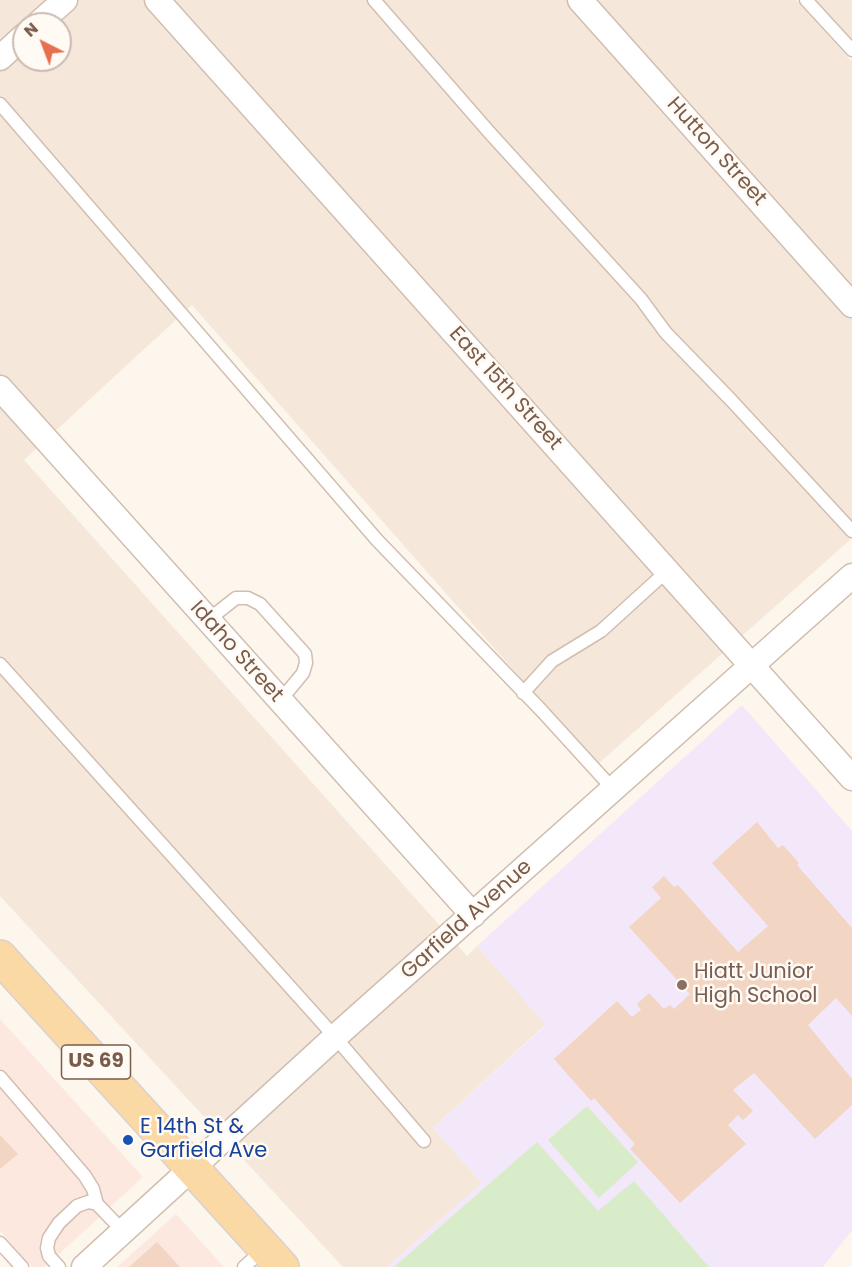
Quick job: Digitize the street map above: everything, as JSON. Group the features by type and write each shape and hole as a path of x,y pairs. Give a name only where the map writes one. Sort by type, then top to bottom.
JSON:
{"main road":[{"name":"US 69","path":"4,970 192,1167 264,1261"}],"street":[{"path":"52,12 65,0"},
{"name":"East 15th Street","path":"157,0 852,778"},
{"name":"Hutton Street","path":"580,0 852,305"},
{"path":"0,58 12,47"},
{"name":"Idaho Street","path":"0,388 472,915"},
{"name":"Garfield Avenue","path":"84,1267 335,1037 852,576"}],"lane":[{"path":"374,0 489,132 641,299 666,333 852,531"},
{"path":"806,0 852,50"},
{"path":"0,104 377,540 613,789"},
{"path":"523,693 552,661 602,631 667,571"},
{"path":"208,620 236,598 248,598 260,604 305,654 306,663 303,673 280,701"},
{"path":"0,664 335,1037 424,1141"},
{"path":"0,1077 85,1176 98,1204 123,1231"},
{"path":"59,1267 49,1256 47,1248 49,1238 59,1223 77,1206 88,1202 98,1204"},
{"path":"0,1243 22,1267"}],"shaded area":[{"path":"0,0 796,0 852,62 852,538 597,765 192,305 24,460 467,956 477,946 546,1024 433,1128 482,1183 387,1267 343,1267 0,896"},
{"path":"806,0 852,0 852,52"},
{"name":"Hiatt Junior High School","path":"742,705 852,831 852,1230 823,1267 387,1267 482,1183 433,1128 546,1025 477,946"},
{"path":"0,1019 143,1177 45,1267 32,1267 0,1231"},
{"path":"176,1214 224,1267 117,1267"}],"green space":[{"path":"587,1106 638,1162 599,1198 548,1140"},
{"path":"537,1142 598,1211 634,1181 709,1267 394,1267"}],"building":[{"name":"Hiatt Junior High School","path":"757,822 778,848 783,845 799,863 797,865 852,928 852,1016 836,998 808,1025 852,1079 852,1105 815,1139 754,1073 733,1090 753,1111 743,1120 738,1115 728,1125 746,1144 680,1203 630,1149 635,1144 594,1098 591,1101 554,1059 617,1001 632,1017 641,1010 637,1004 649,993 664,1009 670,1005 674,1009 690,994 629,927 661,898 652,887 664,876 674,887 678,885 738,952 768,926 712,863"},
{"path":"0,1135 18,1154 0,1169"},
{"path":"157,1242 180,1267 129,1267"}],"place":[{"name":"Hiatt Junior High School","path":"682,985"},
{"name":"E 14th St & Garfield Ave","path":"128,1140"}]}
